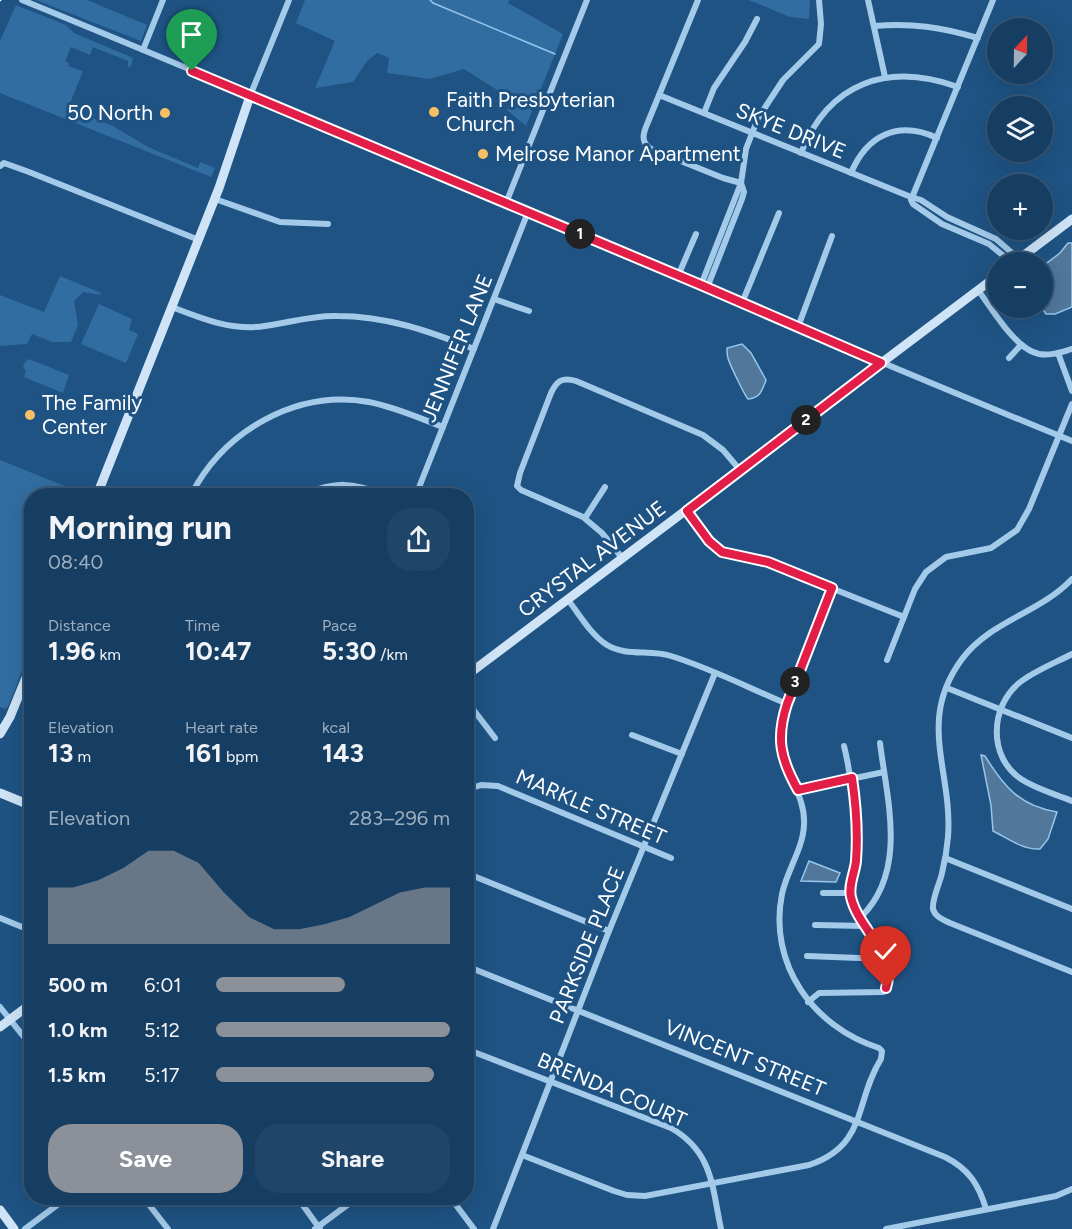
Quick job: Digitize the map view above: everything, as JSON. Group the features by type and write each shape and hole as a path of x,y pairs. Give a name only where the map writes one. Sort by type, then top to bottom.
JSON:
{"street":[{"path":"22,0 704,286 881,363 1072,441"},
{"path":"142,50 163,0"},
{"path":"100,488 215,199 250,96 289,0"},
{"path":"506,203 587,0"},
{"path":"698,0 643,134 643,139 647,147 741,183"},
{"path":"704,286 741,183 743,161 752,133 773,93 792,70 819,44 821,24 819,0"},
{"path":"868,0 885,77"},
{"path":"911,197 938,138 993,0"},
{"path":"704,113 714,88 745,42 757,19"},
{"path":"874,26 929,25 978,38"},
{"path":"801,153 814,126 830,106 851,91 885,77 908,76 925,77 958,87"},
{"name":"SKYE DRIVE","path":"659,95 921,200 947,217 996,239 1007,252"},
{"path":"850,173 865,148 884,134 896,130 908,130 938,138"},
{"path":"1,165 199,240"},
{"name":"SKYE DRIVE","path":"911,197 913,204 921,210 957,231 989,244 1001,252"},
{"path":"215,199 280,222 328,224"},
{"name":"JENNIFER LANE","path":"419,488 528,212"},
{"path":"742,303 779,213"},
{"path":"1027,252 1072,219"},
{"path":"957,231 964,225"},
{"path":"678,276 696,234"},
{"path":"798,327 832,236"},
{"name":"CRYSTAL AVENUE","path":"474,670 987,283"},
{"path":"978,290 1021,345 1040,354 1072,349"},
{"path":"494,299 529,311"},
{"path":"172,307 212,322 236,327 265,326 324,316 379,319 408,325 474,350"},
{"path":"1009,358 1021,345"},
{"path":"1058,353 1072,391"},
{"path":"623,559 603,533 585,518 520,490 517,486 519,473 557,382 564,379 596,388 703,435 723,450 740,470"},
{"path":"195,488 206,469 229,444 255,425 290,408 327,400 360,401 393,408 443,427"},
{"path":"887,660 921,578 932,566 950,556 991,548 1017,530 1029,509 1071,408"},
{"path":"321,488 340,484 367,488"},
{"path":"585,518 605,487"},
{"path":"687,511 709,541 722,552 768,562 904,617"},
{"path":"1072,579 1040,606 1002,624 981,639 961,660 947,688 937,723 938,749 948,811 945,858 934,903 936,914 950,923 1072,972"},
{"path":"522,1155 614,1191 635,1196 655,1195 809,1165 826,1159 836,1153 846,1142 857,1122 882,1051 838,1029 808,1002 787,964 780,928 784,888 804,829 804,810 798,790 784,762 780,735 787,704 832,588"},
{"path":"568,600 594,634 614,649 630,653 659,653 787,704"},
{"path":"1072,664 1069,655 1020,682 1006,698 997,721 999,749 1009,768 1021,779 1072,801"},
{"name":"PARKSIDE PLACE","path":"493,1229 609,931 715,674"},
{"path":"947,688 1072,738"},
{"path":"0,734 4,718 24,691"},
{"path":"474,710 495,738"},
{"path":"632,735 682,754"},
{"path":"861,917 876,898 889,860 890,813 880,743"},
{"path":"808,1002 819,993 883,992 890,977 885,960 850,893 856,857 855,814 852,778 844,746"},
{"path":"798,790 884,772"},
{"name":"MARKLE STREET","path":"474,787 481,784 498,786 671,858"},
{"path":"0,793 24,803"},
{"path":"945,858 1072,909"},
{"path":"474,876 609,931"},
{"path":"823,894 850,893"},
{"path":"0,918 24,928"},
{"path":"815,925 866,926"},
{"path":"807,956 885,960"},
{"name":"VINCENT STREET","path":"474,969 945,1157 960,1165 977,1183 986,1209"},
{"path":"0,1007 24,1036"},
{"path":"0,1027 24,1009"},
{"name":"BRENDA COURT","path":"474,1052 677,1131 688,1139 701,1154 708,1167 721,1229"},
{"path":"886,1229 1056,1196 1072,1189"},
{"path":"25,1229 57,1205"},
{"path":"149,1205 168,1229"},
{"path":"302,1205 318,1228 348,1205"},
{"path":"456,1205 474,1229"},
{"path":"0,1210 14,1229"}],"shaded area":[{"path":"36,0 87,0 147,25 141,41"},
{"path":"305,0 509,0 508,3 563,34 526,126 507,110 511,99 464,69 430,79 387,73 389,58 377,53 367,61 353,82 315,88 335,41 296,23"},
{"path":"749,0 810,0 809,19 790,17"},
{"path":"16,5 66,25 74,33 133,58 131,66 128,67 128,61 93,47 90,55 71,47 65,61 69,63 68,66 83,71 68,108 113,126 148,147 198,168 200,162 215,168 211,177 0,93 0,41"},
{"path":"1068,243 1072,243 1072,307 1053,314 1053,258"},
{"path":"60,276 101,293 100,295 83,292 74,301 78,325 71,342 52,342 32,334 27,344 0,346 0,295 44,312"},
{"path":"99,304 132,319 129,330 138,334 126,363 81,344"},
{"path":"742,344 751,353 766,380 760,393 748,399 727,354 727,348"},
{"path":"29,359 69,375 63,393 24,377 26,370 23,368"},
{"path":"0,460 70,488 24,488 24,665 8,707 4,709 0,707"},
{"path":"981,755 985,756 1006,786 1023,800 1057,812 1048,839 1040,849 1021,846 993,831 991,805"},
{"path":"809,861 840,873 836,882 801,881"}],"waterway":[{"path":"430,0 555,54"}],"place":[{"name":"Faith Presbyterian Church","path":"434,112"},
{"name":"50 North","path":"165,113"},
{"name":"Melrose Manor Apartment","path":"483,154"},
{"name":"The Family Center","path":"30,415"}],"route":[{"path":"192,71 881,363 687,511 709,541 722,552 768,562 832,588 787,704 780,745 784,762 798,790 852,778 856,857 850,893 885,960 890,977 886,988"}]}
